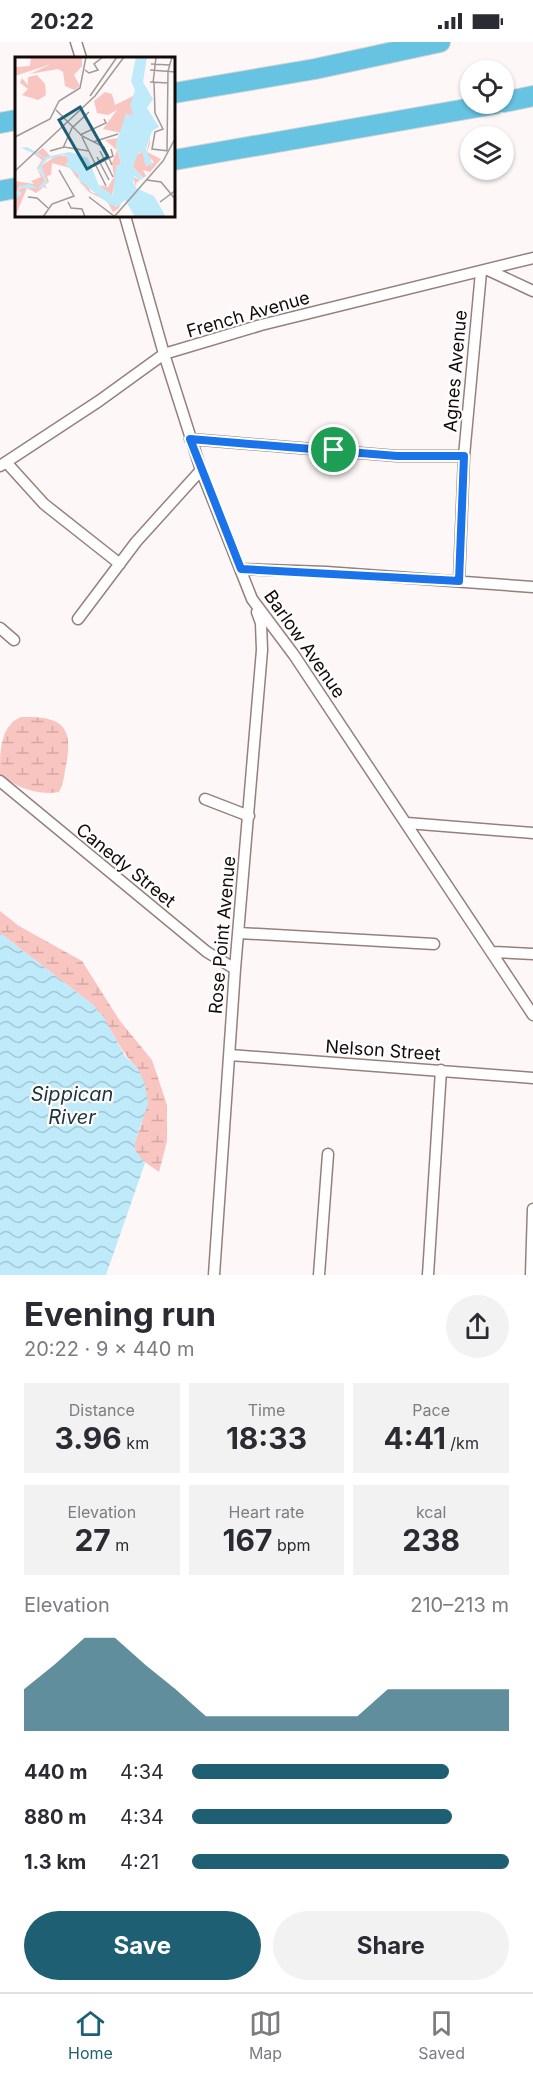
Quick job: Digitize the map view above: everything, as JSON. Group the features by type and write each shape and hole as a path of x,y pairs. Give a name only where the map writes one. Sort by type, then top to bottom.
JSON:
{"highway":[{"path":"176,93 315,69 440,42"},
{"path":"514,100 533,96"},
{"path":"176,160 460,110"},
{"path":"0,123 15,120"},
{"path":"0,191 15,188"}],"street":[{"path":"76,42 81,57"},
{"name":"Barlow Avenue","path":"126,218 190,439 252,599 294,655 533,1015"},
{"name":"French Avenue","path":"3,464 164,354 261,325 533,258"},
{"path":"484,271 533,291"},
{"name":"Agnes Avenue","path":"459,581 464,456 484,271"},
{"path":"190,439 397,456 464,456"},
{"path":"3,464 44,504 120,564"},
{"path":"78,619 120,564 201,470"},
{"path":"241,569 533,587"},
{"name":"Rose Point Avenue","path":"214,1275 235,969 262,650 261,623 252,599"},
{"path":"0,628 14,640"},
{"name":"Canedy Street","path":"0,781 207,952 235,969"},
{"path":"205,799 249,816"},
{"path":"406,823 533,832"},
{"path":"239,933 434,944"},
{"path":"493,952 533,954"},
{"name":"Nelson Street","path":"230,1055 533,1078"},
{"path":"428,1275 441,1070"},
{"path":"319,1275 328,1154"},
{"path":"531,1275 533,1209"}],"green space":[{"path":"21,717 46,718 55,721 66,732 68,751 64,779 59,792 35,792 0,776 1,749 5,733 14,721"},
{"path":"0,911 19,926 82,961 120,1021 152,1060 167,1105 167,1141 159,1172 139,1158 135,1150 135,1142 142,1123 138,1069 125,1054 92,1004 0,933"}],"water":[{"name":"Sippican River","path":"0,933 92,1004 103,1016 125,1056 138,1069 145,1084 148,1104 135,1142 135,1150 145,1163 106,1275 0,1275"}],"route":[{"path":"190,439 334,450 397,456 464,456 459,581 241,569 190,439"}]}
